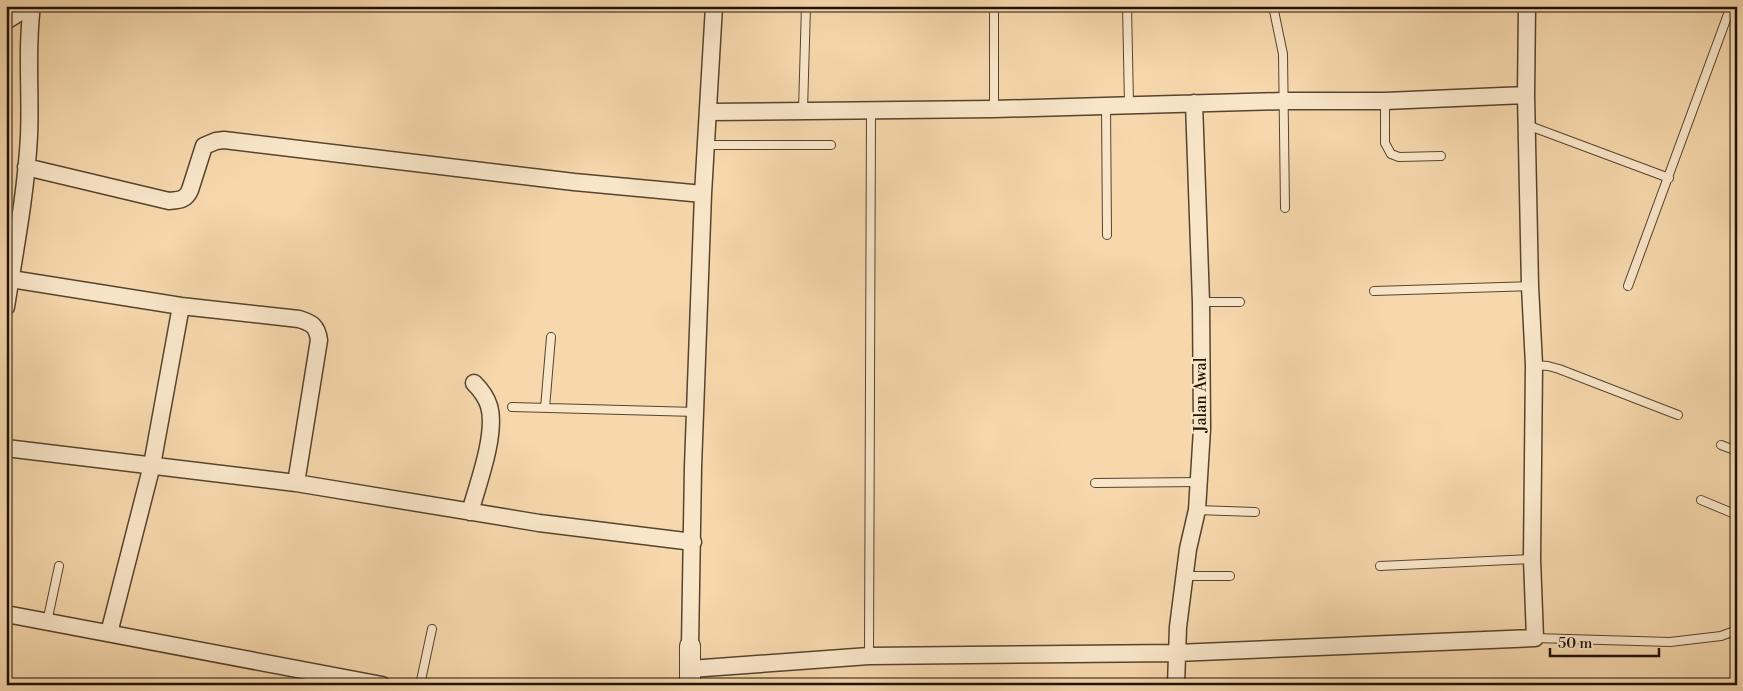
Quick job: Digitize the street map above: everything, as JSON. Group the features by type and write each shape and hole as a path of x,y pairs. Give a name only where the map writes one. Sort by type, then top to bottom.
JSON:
{"street":[{"path":"6,21 31,6"},
{"path":"6,307 26,167 30,105 29,25 31,6"},
{"path":"714,6 703,194 693,467 690,663 869,652 1176,653 1535,638 1532,559 1534,365 1530,286 1526,95 1527,6"},
{"path":"709,112 994,109 1284,101 1385,101 1526,95"},
{"name":"Jalan Awal","path":"1176,685 1176,653 1184,576 1197,510 1202,429 1201,302 1194,103"},
{"path":"26,167 169,201 180,200 187,196 190,190 204,146 224,140 574,182 703,194"},
{"path":"11,279 181,306 299,319 315,325 319,340 296,483"},
{"path":"109,632 152,465 181,306"},
{"path":"470,512 492,424 490,407 484,393 474,383"},
{"path":"6,448 296,483 539,524 693,542"},
{"path":"6,614 382,685"}],"lane":[{"path":"803,110 806,6"},
{"path":"994,6 994,109"},
{"path":"1127,6 1129,104"},
{"path":"1274,6 1282,54 1285,208"},
{"path":"1628,286 1731,6"},
{"path":"1385,101 1386,143 1391,154 1399,157 1441,156"},
{"path":"1106,105 1107,235"},
{"path":"869,652 871,110"},
{"path":"1527,125 1669,178"},
{"path":"706,145 830,145"},
{"path":"1374,291 1530,286"},
{"path":"1201,302 1240,302"},
{"path":"545,408 550,337"},
{"path":"1534,365 1559,369 1678,415"},
{"path":"512,406 696,412"},
{"path":"1721,445 1737,451"},
{"path":"1096,483 1199,482"},
{"path":"1701,500 1737,515"},
{"path":"1197,510 1255,512"},
{"path":"1380,566 1532,559"},
{"path":"47,622 59,566"},
{"path":"1184,576 1230,576"},
{"path":"420,685 432,629"},
{"path":"1535,638 1670,642 1720,636 1737,630"}]}
